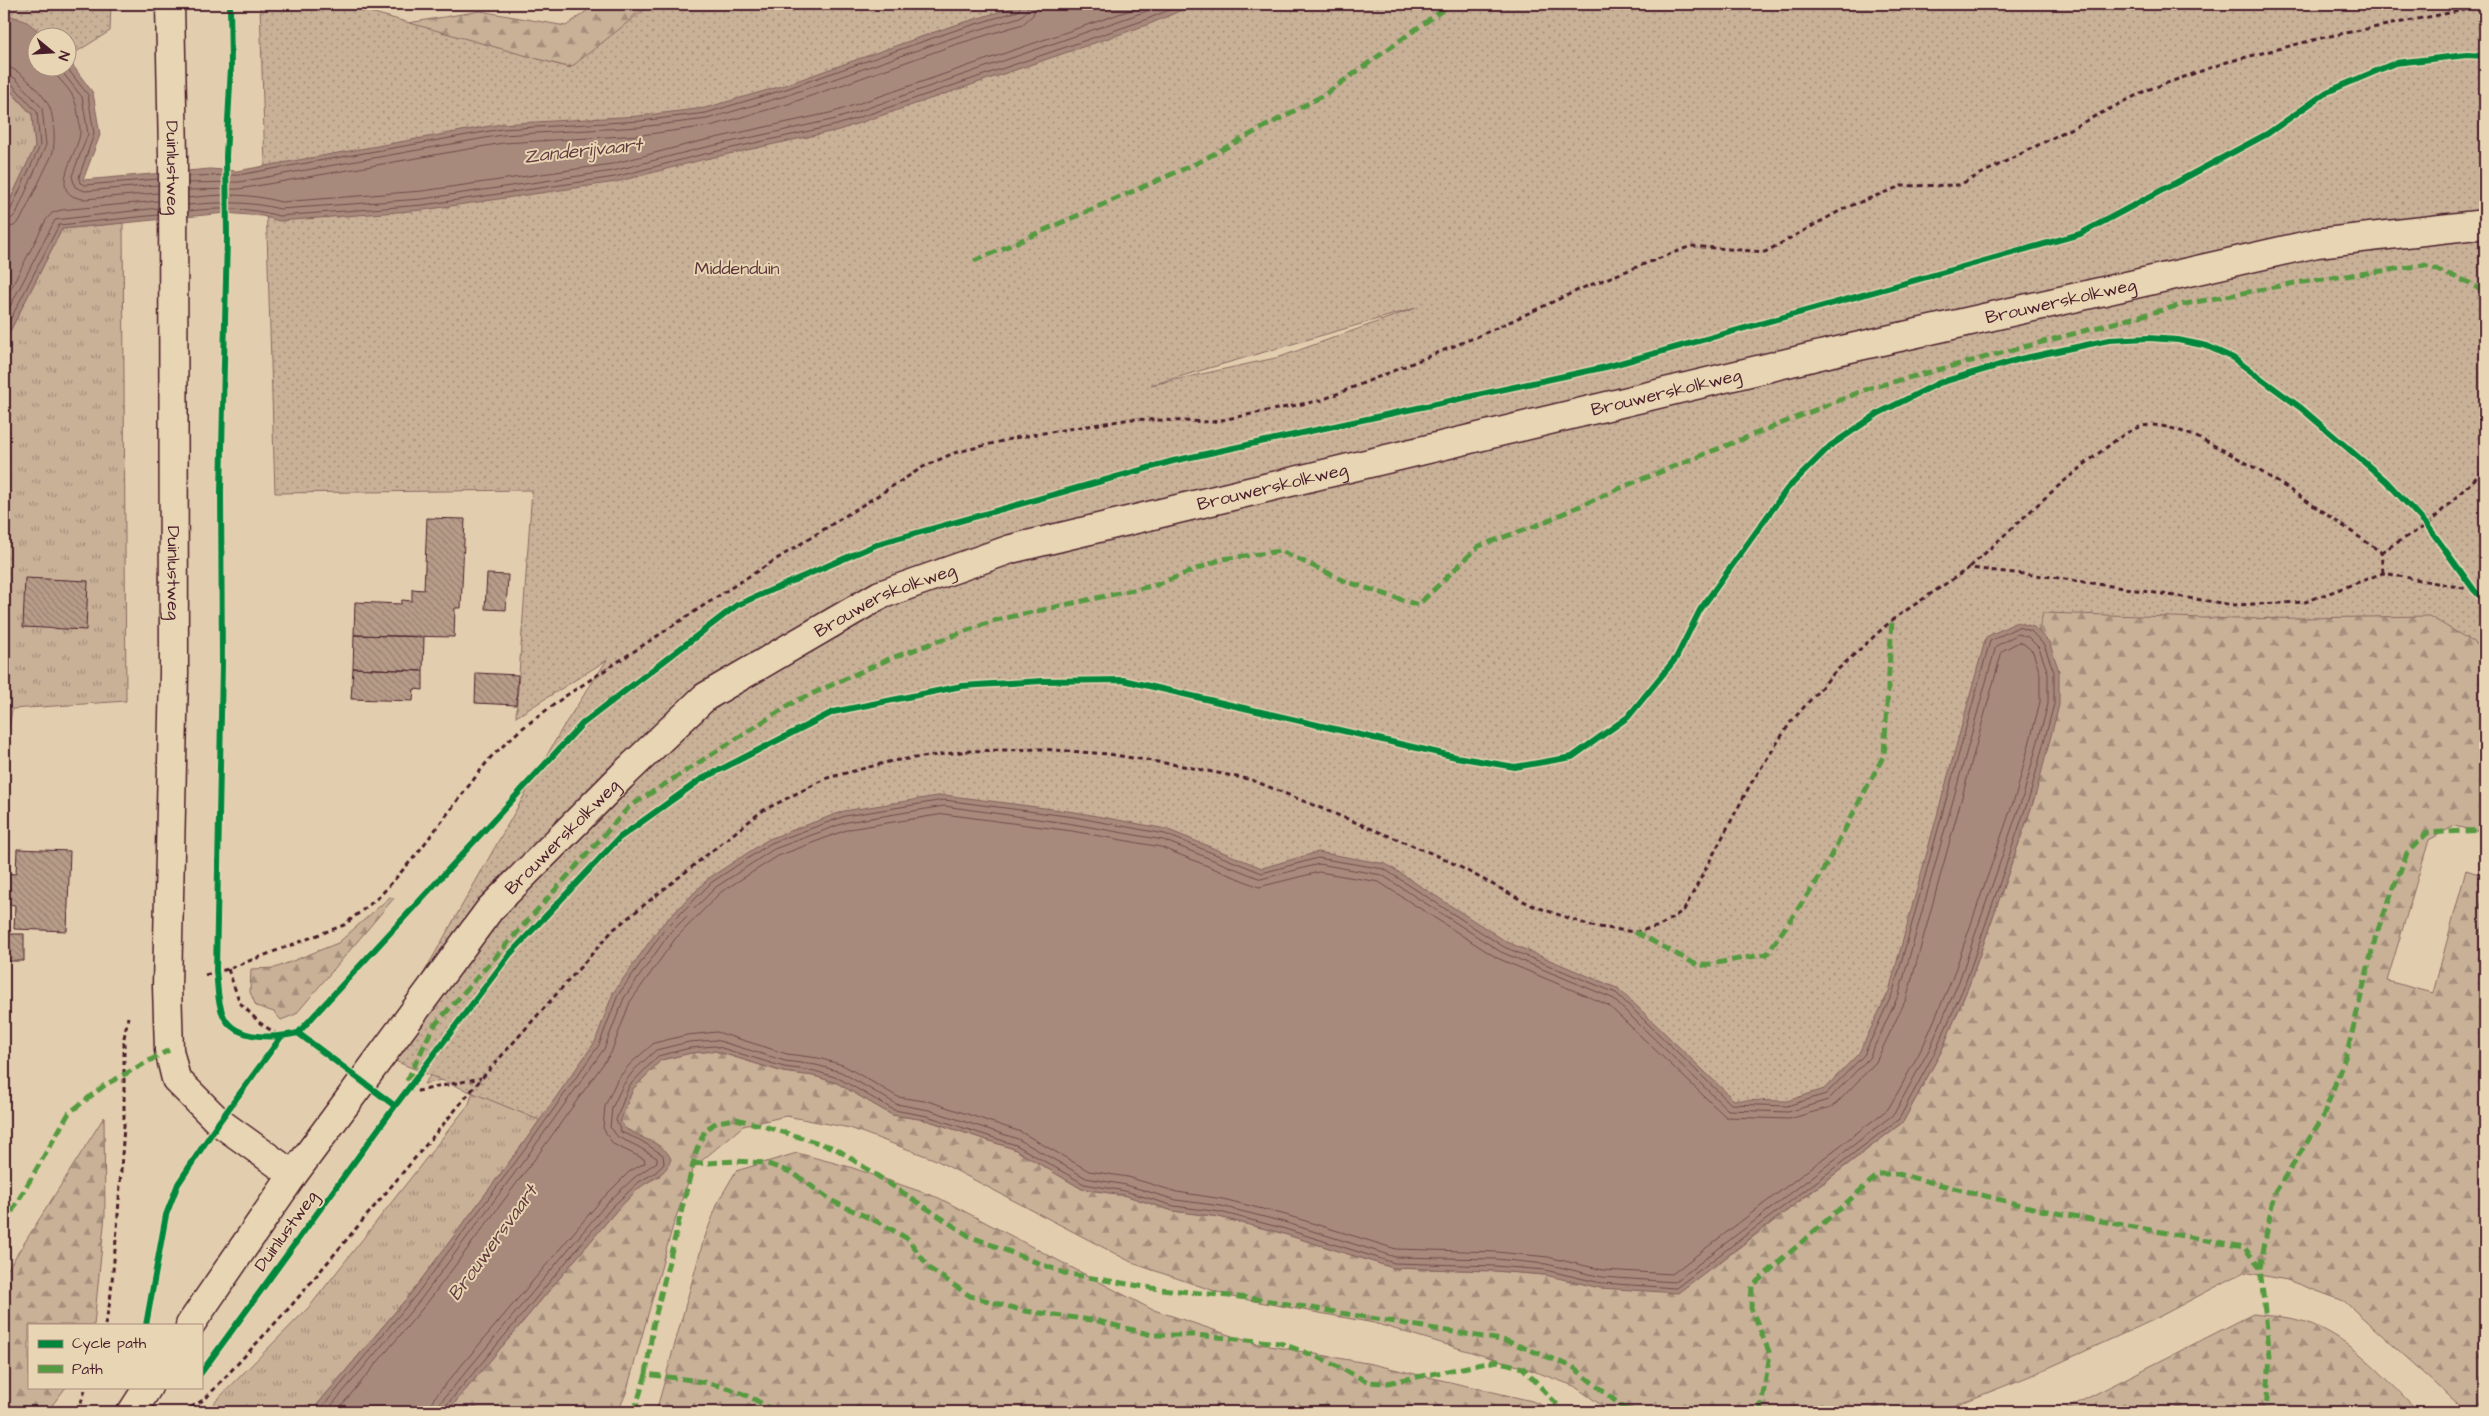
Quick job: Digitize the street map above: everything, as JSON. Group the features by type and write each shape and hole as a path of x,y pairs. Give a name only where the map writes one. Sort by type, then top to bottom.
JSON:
{"main road":[{"name":"Duinlustweg","path":"170,4 173,156 174,673 167,986 169,1050 176,1079 219,1122 293,1175 191,1324"},
{"name":"Brouwerskolkweg","path":"293,1175 490,909 622,776 705,697 880,595 1011,549 1833,352 2317,243 2485,224"},
{"path":"132,1412 147,1388"}],"path":[{"path":"105,1324 110,1302 118,1220 124,1126 124,1038 132,994 228,969 344,925 380,896 416,855 490,758 520,730 564,697 737,584 856,507 930,463 954,454 1028,436 1130,419 1212,422 1322,400 1481,335 1585,287 1691,246 1765,252 1845,208 1901,186 1959,185 2148,90 2227,62 2325,37 2485,6"},
{"path":"183,1412 205,1398 292,1306 482,1078 614,929 762,811 827,778 892,762 968,751 1041,749 1108,754 1183,766 1252,780 1443,858 1532,905 1591,926 1635,932 1660,926 1684,910 1750,785 1790,723 1834,672 1892,620 1969,568 2080,466 2122,436 2141,426 2157,424 2184,431 2210,442 2381,552"},
{"path":"2381,552 2427,526 2482,472"},
{"path":"2421,519 2432,534"},
{"path":"2381,552 2383,574"},
{"path":"1969,568 2052,577 2234,605 2305,602 2383,574 2474,590"},
{"path":"2468,582 2480,595"},
{"path":"216,961 217,979"},
{"path":"228,969 240,1003 260,1023 281,1037"},
{"path":"264,1036 281,1037 290,1035"},
{"path":"275,1045 281,1037"},
{"path":"408,1089 418,1091 482,1078"},
{"path":"363,1082 395,1106 413,1082"},
{"path":"78,1412 86,1388"}],"green space":[{"path":"4,4 111,4 110,31 78,51 78,28 28,28 28,41 4,49"},
{"name":"Middenduin","path":"260,4 342,4 570,68 651,4 2485,4 2485,649 2429,616 2237,619 2043,613 1972,901 1895,1084 1706,1229 653,988 573,1134 378,1054 563,727 607,660 516,717 532,490 275,493","holes":["1416,308 1280,357 1151,385"]},
{"path":"596,4 648,4 631,18 660,52 613,70 564,66 464,41 408,23 480,11 566,26"},
{"path":"4,84 32,115 35,147 4,213"},
{"path":"123,223 126,701 12,709 4,761 4,343 62,229"},
{"path":"1792,493 2485,617 2485,833 2454,826 2429,840 2387,981 2433,993 2466,870 2485,876 2485,1412 2467,1412 2344,1301 2287,1280 2244,1272 2151,1321 2035,1374 1954,1406 1951,1412 1611,1412 1574,1386 1525,1368 1374,1323 1232,1297 1135,1264 934,1159 850,1128 786,1116 743,1126 693,1168 672,1229 626,1393 618,1412 447,1412 616,1211 642,1185 660,1176 642,1136 624,1128 620,1122 633,1089 661,1060 691,1053 715,1051 783,1072 814,1076 837,1083 892,1115 926,1120 1014,1149 1082,1189 1124,1195 1173,1211 1219,1217 1281,1233 1393,1268 1495,1271 1545,1275 1714,1267 1903,1122 1941,1052 1969,985 2035,797 1507,942 479,1071 424,1084 518,960"},
{"path":"390,897 394,898 296,1014 281,1020 274,1012 256,1006 250,992 251,969 275,968 338,943"},
{"path":"595,1042 525,1141 412,1292 311,1412 205,1412 310,1306 469,1104 479,1071"},
{"path":"104,1117 105,1215 94,1324 28,1324 28,1388 65,1388 47,1412 4,1412 4,1275"},
{"path":"797,1153 850,1167 939,1198 1151,1309 1253,1343 1372,1364 1532,1401 1557,1412 656,1412 703,1242 719,1200 736,1171"},
{"path":"2253,1314 2294,1319 2331,1333 2363,1356 2419,1412 2060,1412"}],"water":[{"name":"Zanderijvaart","path":"1025,4 1196,4 1147,25 839,130 701,160 616,182 423,210 279,221 262,216 225,213 62,229 4,343 4,213 35,147 32,114 4,84 4,13 27,22 35,28 28,28 28,78 78,78 78,73 93,93 100,135 83,180 210,169 237,171 501,124 639,116 705,108 782,86 949,27"},
{"name":"Brouwersvaart","path":"2017,622 2034,627 2049,642 2059,671 2059,705 2035,797 1969,985 1941,1052 1903,1122 1678,1293 1600,1288 1545,1275 1495,1271 1393,1268 1281,1233 1219,1217 1173,1211 1124,1195 1082,1189 1014,1149 926,1120 892,1115 837,1083 814,1076 783,1072 715,1051 691,1053 661,1060 633,1089 620,1122 631,1132 654,1143 667,1152 671,1159 666,1169 646,1183 616,1211 447,1412 311,1412 412,1292 525,1141 595,1042 613,993 660,927 709,878 769,839 844,811 944,795 1075,812 1166,829 1262,868 1318,852 1386,864 1507,942 1619,989 1734,1100 1787,1101 1824,1089 1859,1053 1889,991 1986,637"}],"building":[{"path":"427,518 465,519 461,608 455,608 454,637 354,635 355,602 401,604 402,600 412,601 412,589 424,590"},
{"path":"487,574 508,575 506,610 485,609"},
{"path":"25,578 88,581 86,630 23,627"},
{"path":"354,635 424,637 423,671 353,668"},
{"path":"353,668 423,671 423,690 414,689 413,701 351,699"},
{"path":"476,673 518,675 516,705 475,703"},
{"path":"17,849 70,851 67,931 14,929 15,905 4,904 4,873 16,874"},
{"path":"4,934 24,934 24,961 4,961"}],"marked path":[{"path":"974,261 1195,164 1324,95 1451,4"},
{"path":"407,1081 433,1027 629,807 794,702 889,659 996,620 1156,585 1222,559 1281,551 1345,581 1418,605 1479,546 1535,526 1625,486 1870,388 2185,304 2295,283 2425,265 2468,282 2485,293"},
{"path":"1635,932 1699,966 1767,954 1819,878 1884,755 1892,620"},
{"path":"2260,1268 2274,1194 2323,1117 2348,1049 2376,935 2407,853 2427,833 2485,830"},
{"path":"4,1225 69,1113 105,1085 169,1050"},
{"path":"646,1374 653,1326 696,1152 705,1130 717,1122 736,1119 835,1148 969,1236 1064,1273 1151,1288 1258,1299 1507,1341 1573,1367 1629,1412"},
{"path":"693,1164 735,1161 765,1163 793,1173 832,1201 882,1224 908,1239 930,1269 970,1296 1025,1311 1098,1321 1152,1335 1195,1335 1280,1343 1320,1358 1368,1382 1387,1383 1497,1361 1523,1368 1564,1412"},
{"path":"1760,1412 1770,1354 1751,1308 1752,1286 1879,1174 1898,1174 2041,1210 2244,1247 2260,1268 2270,1356 2266,1412"},
{"path":"634,1412 646,1374 714,1384 744,1394 775,1412"}],"cycle path":[{"path":"230,4 231,67 226,156 227,237 221,491 222,664 216,971 220,1006 224,1017 230,1025 238,1030 257,1036 279,1036 298,1033 582,724 737,605 878,544 1173,461 1606,367 2080,234 2267,134 2327,92 2395,63 2467,55 2485,56"},
{"path":"202,1372 395,1106 510,954 619,838 700,780 833,712 962,686 1042,681 1123,680 1456,757 1515,767 1572,757 1628,717 1676,658 1700,610 1787,489 1830,446 1879,413 1939,383 2020,359 2109,340 2148,338 2178,340 2207,346 2233,358 2301,408 2386,481 2427,525 2474,590 2485,601"},
{"path":"298,1033 395,1106"},
{"path":"146,1324 166,1215 178,1184 219,1122 281,1037"}]}
